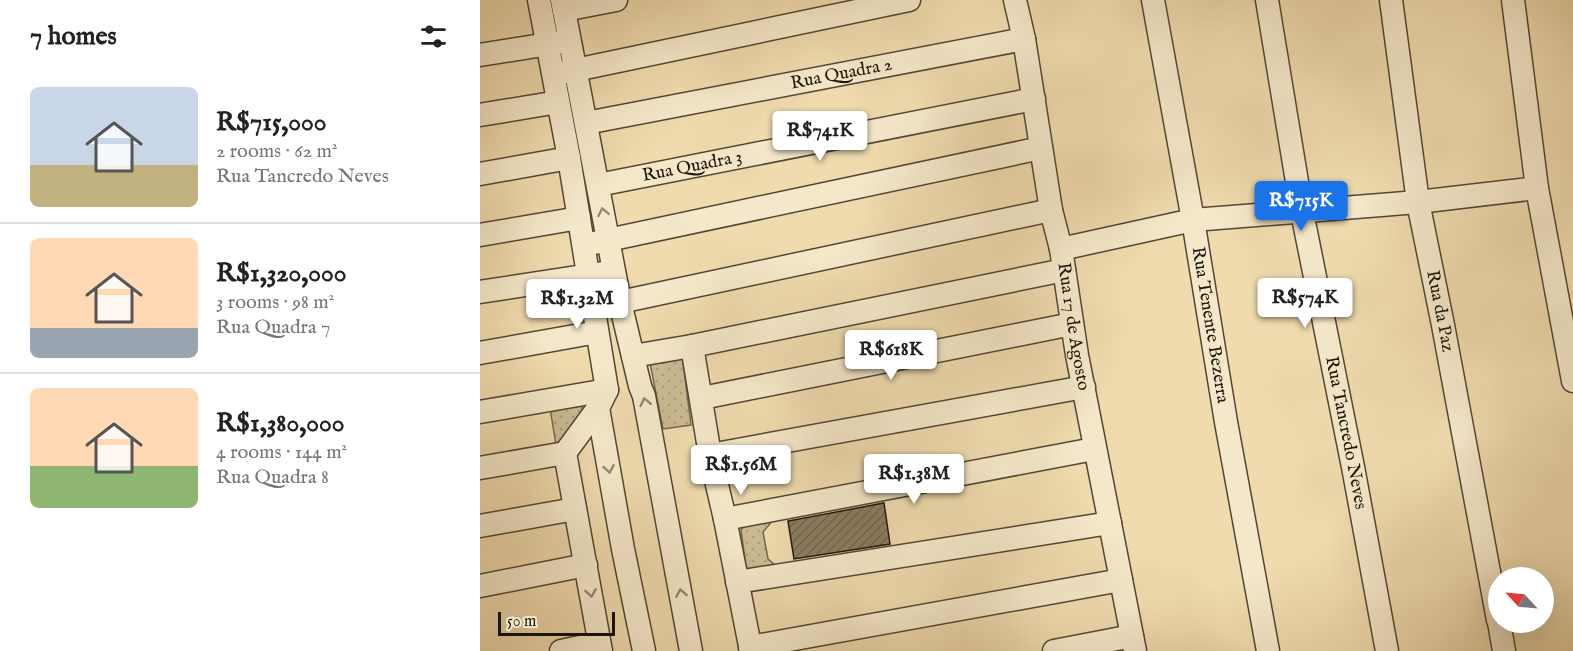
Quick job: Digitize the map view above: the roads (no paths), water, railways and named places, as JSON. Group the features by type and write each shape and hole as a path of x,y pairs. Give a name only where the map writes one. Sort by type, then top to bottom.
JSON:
{"street":[{"path":"539,0 579,218 597,332 602,399 623,549 644,651"},
{"path":"616,0 563,5 620,302 644,396 691,651"},
{"path":"553,75 909,0"},
{"name":"Rua 17 de Agosto","path":"1015,0 1063,260 1094,449 1134,644"},
{"name":"Rua Tenente Bezerra","path":"1153,0 1268,651"},
{"name":"Rua Tancredo Neves","path":"1267,0 1302,212 1387,651"},
{"name":"Rua da Paz","path":"1391,0 1418,202 1489,567"},
{"path":"1512,0 1538,188 1573,381"},
{"name":"Rua Quadra 2","path":"586,123 1024,39"},
{"path":"480,55 570,40"},
{"name":"Rua Quadra 3","path":"598,185 1034,99"},
{"path":"480,115 558,102"},
{"path":"583,245 1041,148"},
{"path":"480,174 569,158"},
{"path":"633,356 692,346 1063,260 1193,220 1418,202 1538,188"},
{"path":"620,302 1052,210"},
{"path":"480,235 579,218"},
{"path":"480,292 614,271"},
{"path":"702,398 1072,324"},
{"path":"480,353 597,332"},
{"path":"692,346 710,455 750,649 1121,580"},
{"path":"710,455 1084,387"},
{"path":"480,412 602,399"},
{"path":"561,651 600,647 566,453 602,399"},
{"path":"725,519 1094,449"},
{"path":"480,468 566,453"},
{"path":"480,526 575,509"},
{"path":"737,582 1110,523"},
{"path":"480,586 586,565"},
{"name":"Rua da Paz","path":"1501,633 1504,651"},
{"path":"1054,651 1134,644"}]}
